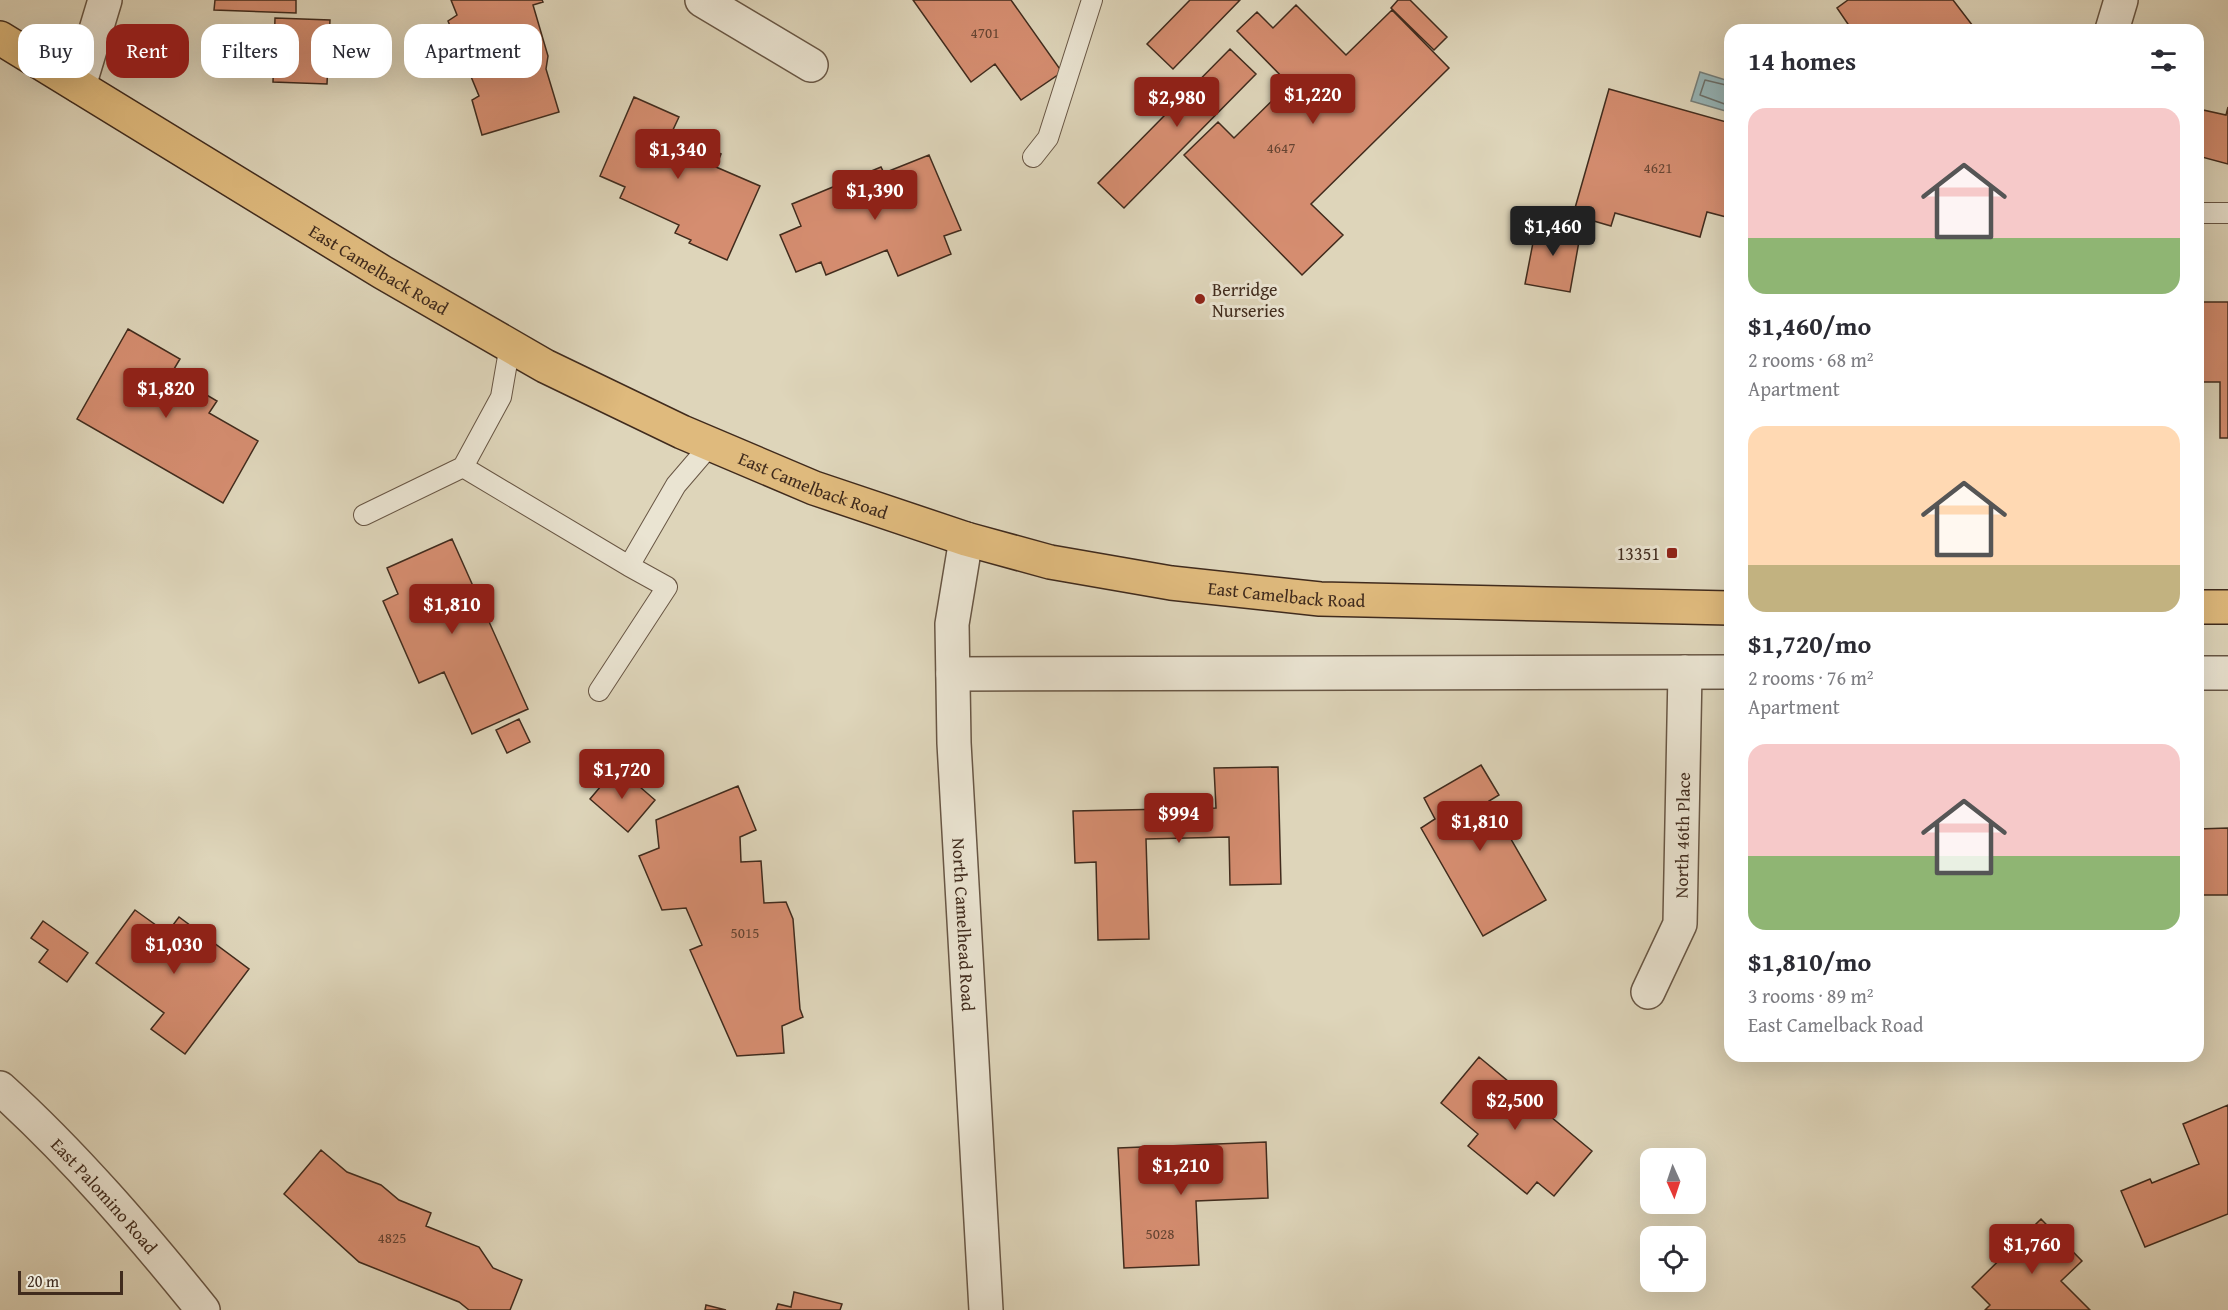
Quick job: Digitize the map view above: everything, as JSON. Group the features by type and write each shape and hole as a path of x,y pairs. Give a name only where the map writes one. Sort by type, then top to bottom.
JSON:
{"main road":[{"name":"East Camelback Road","path":"0,38 382,272 545,366 672,427 712,442 814,488 966,539 1050,562 1149,579 1320,599 1724,608"},
{"path":"2204,607 2228,607"}],"street":[{"path":"79,86 105,0"},
{"path":"702,0 811,65"},
{"path":"2114,24 2121,0"},
{"name":"North Camelhead Road","path":"966,539 952,624 954,743 986,1310"},
{"name":"North 46th Place","path":"1648,992 1680,924 1685,672"},
{"path":"953,674 1724,672"},
{"path":"2204,673 2228,673"},
{"name":"East Palomino Road","path":"0,1088 43,1126 167,1265 202,1310"}],"lane":[{"path":"1033,157 1048,138 1092,0"},
{"path":"2204,213 2228,213"},
{"path":"364,515 463,467 501,397 510,345"},
{"path":"629,566 676,485 712,442"},
{"path":"463,467 667,587 599,691"}],"water":[{"path":"1700,72 1724,79 1724,111 1691,101"}],"building":[{"path":"215,0 296,0 296,13 214,10"},
{"path":"451,0 542,0 543,2 533,5 539,24 449,24 448,21 457,15"},
{"path":"913,0 1011,0 1062,72 1021,100 995,64 971,82"},
{"path":"1190,0 1240,0 1173,69 1147,44"},
{"path":"1398,0 1410,0 1447,37 1434,50 1391,8"},
{"path":"1848,0 1953,0 1971,24 1848,24 1837,8"},
{"path":"1296,5 1346,55 1392,10 1449,68 1311,204 1343,235 1302,275 1184,155 1218,122 1234,138 1289,84 1237,31 1257,12 1273,28"},
{"path":"275,18 330,20 330,24 311,24 311,78 327,78 327,84 273,82 273,78 299,78 299,24 275,24"},
{"path":"542,36 548,56 546,69 559,112 482,135 472,100 479,96 472,78 542,78"},
{"path":"1230,49 1256,74 1124,208 1098,183"},
{"path":"1609,89 1724,121 1724,216 1707,212 1700,237 1615,213 1611,226 1573,215"},
{"path":"634,97 679,117 672,132 721,154 716,167 760,186 727,260 689,243 691,240 675,233 679,225 620,198 625,187 600,176"},
{"path":"2228,107 2228,164 2204,158 2204,110 2226,115"},
{"path":"929,155 961,230 944,236 951,254 898,276 887,250 826,275 821,262 796,272 780,235 801,226 792,204 881,167 884,173"},
{"path":"1537,222 1581,230 1570,292 1525,284"},
{"path":"2204,302 2228,302 2228,438 2220,438 2220,382 2204,382"},
{"path":"128,329 180,359 171,374 217,401 209,413 258,441 223,503 77,419"},
{"path":"452,539 528,709 472,734 444,672 419,683 383,601 398,594 387,568"},
{"path":"519,719 530,742 507,753 496,730"},
{"path":"1481,765 1499,795 1489,801 1546,900 1483,936 1421,828 1435,819 1424,798"},
{"path":"617,767 655,800 628,832 590,799"},
{"path":"1278,767 1281,884 1230,885 1229,837 1146,839 1149,939 1098,940 1096,862 1075,863 1073,811 1216,808 1214,768"},
{"path":"738,786 756,830 740,837 741,862 761,861 764,903 786,902 793,919 800,1009 803,1017 782,1026 784,1053 737,1056 690,950 702,945 686,908 662,910 639,856 659,848 656,820"},
{"path":"2228,828 2228,895 2204,895 2204,829"},
{"path":"135,910 167,933 179,917 249,969 185,1054 151,1029 164,1013 96,963"},
{"path":"43,921 88,953 67,982 39,962 48,950 31,938"},
{"path":"1479,1057 1592,1151 1554,1196 1537,1182 1527,1194 1468,1146 1478,1134 1441,1103"},
{"path":"2228,1105 2228,1214 2145,1247 2121,1191 2150,1179 2152,1183 2199,1164 2183,1124"},
{"path":"1266,1142 1268,1198 1196,1201 1199,1265 1124,1268 1118,1148"},
{"path":"321,1150 347,1172 381,1185 399,1200 431,1213 426,1226 479,1247 493,1268 522,1280 510,1310 469,1310 459,1302 359,1262 284,1194"},
{"path":"2041,1219 2082,1261 2061,1281 2090,1310 1985,1310 1990,1305 1972,1287"},
{"path":"794,1292 842,1304 840,1310 776,1310 778,1304 791,1307"},
{"path":"706,1305 726,1310 705,1310"}],"place":[{"name":"Berridge Nurseries","path":"1200,299"},
{"name":"13351","path":"1672,553"}]}
